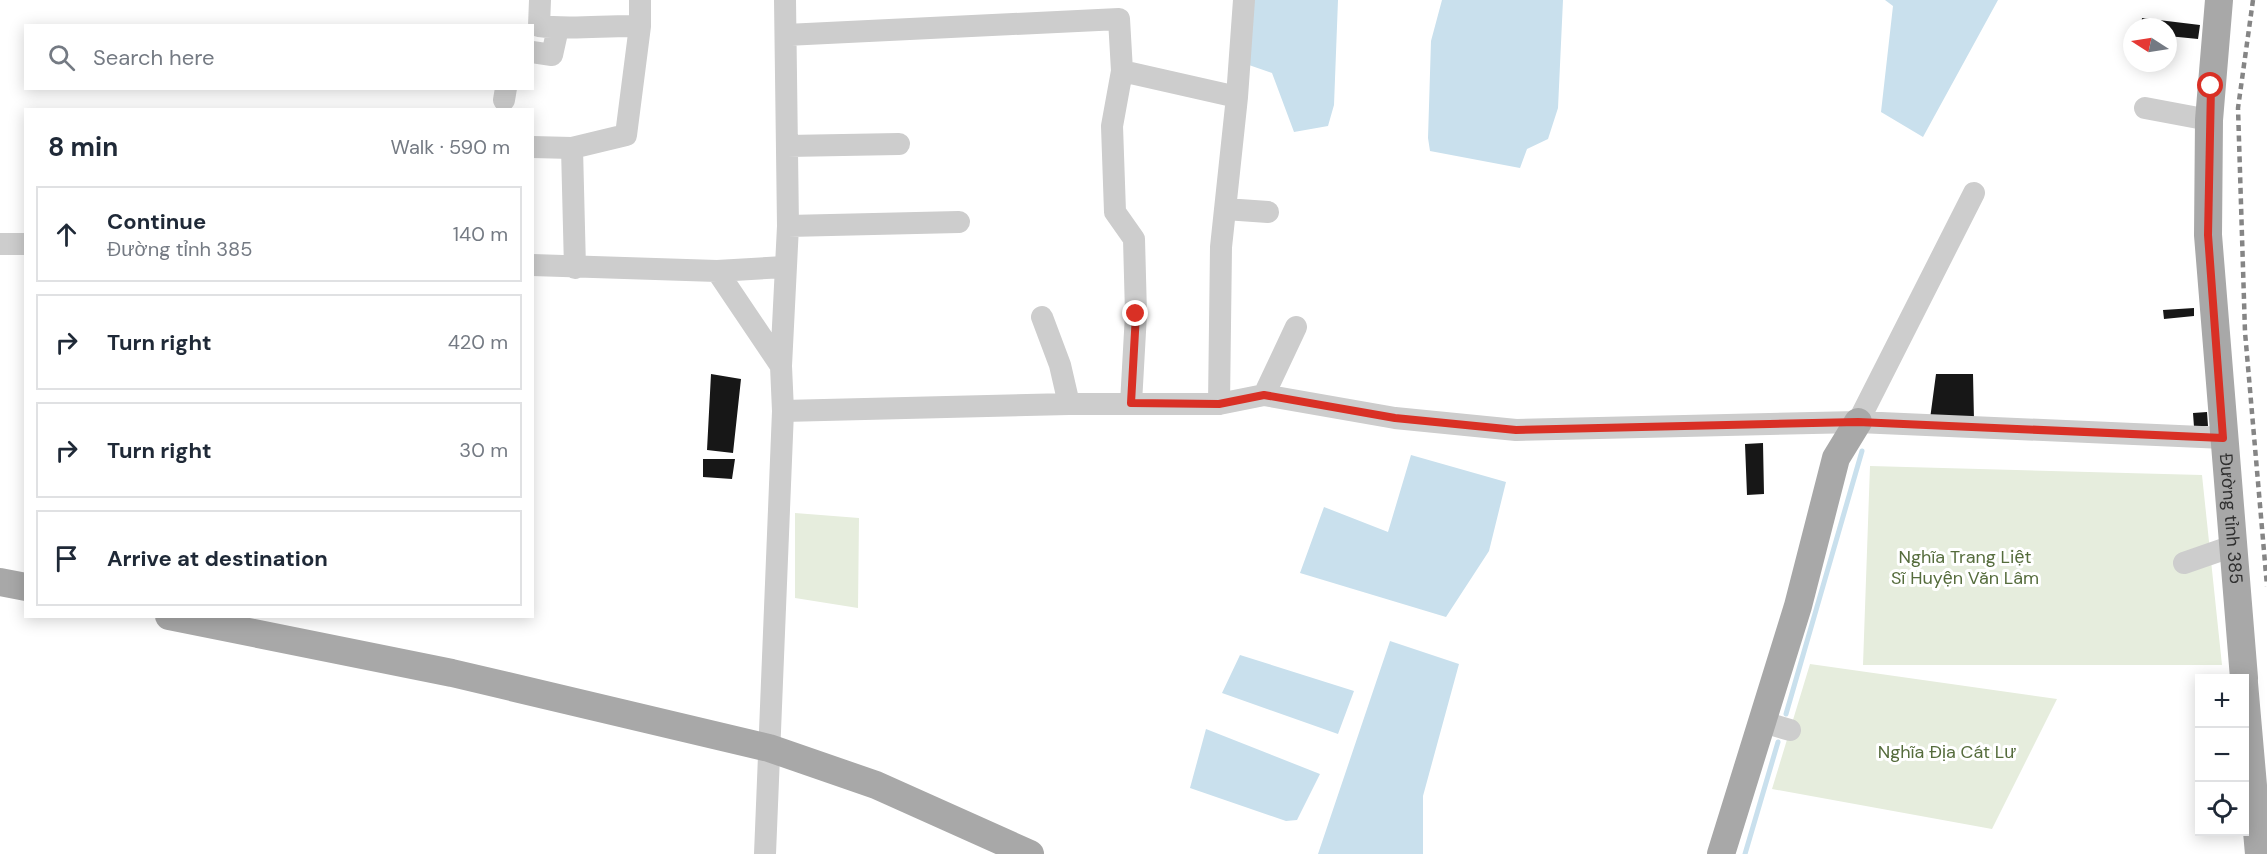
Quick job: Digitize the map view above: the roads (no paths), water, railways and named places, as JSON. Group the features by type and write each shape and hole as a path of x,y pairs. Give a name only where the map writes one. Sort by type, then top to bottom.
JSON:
{"main road":[{"name":"Đường tỉnh 385","path":"2219,0 2209,120 2208,235 2244,674"},
{"path":"1721,854 1805,580 1836,458 1858,422"},
{"path":"0,582 24,587"},
{"path":"179,618 452,673 769,748 876,784 1030,854"},
{"path":"2248,728 2259,854"}],"street":[{"path":"540,0 539,26 558,28 598,25 640,26"},
{"path":"534,147 572,148 626,135 640,26 640,0"},
{"path":"765,854 769,748 772,515 783,411 781,366 784,267 788,226 785,0"},
{"path":"1219,404 1221,247 1237,97 1244,0"},
{"path":"786,35 1119,19 1122,71 1112,126 1114,212 1134,239 1136,314 1131,403"},
{"path":"534,52 552,55 558,28"},
{"path":"1122,71 1237,97"},
{"path":"2145,108 2209,120"},
{"path":"787,146 899,144"},
{"path":"572,148 575,268"},
{"path":"1858,422 1974,193"},
{"path":"1225,209 1268,212"},
{"path":"788,226 959,222"},
{"path":"0,244 24,244"},
{"path":"534,265 717,271 784,267"},
{"path":"717,271 781,366"},
{"path":"1042,317 1060,366 1069,404"},
{"path":"1264,395 1296,327"},
{"path":"783,411 1131,403 1219,404 1264,395 1395,418 1516,430 1858,422 2223,438"},
{"path":"1816,423 1836,458"},
{"path":"2184,563 2233,546"},
{"path":"1763,722 1790,730"}],"water":[{"path":"1253,0 1338,0 1334,105 1328,126 1294,132 1272,73 1246,64"},
{"path":"1442,0 1563,0 1558,108 1548,139 1527,149 1520,168 1430,151 1428,138 1431,41"},
{"path":"1885,0 1998,0 1923,137 1881,112 1893,6"},
{"path":"1411,455 1506,482 1489,551 1446,617 1300,573 1324,507 1388,532"},
{"path":"1390,641 1459,664 1423,796 1423,854 1318,854"},
{"path":"1240,655 1354,691 1338,734 1222,693"},
{"path":"1206,729 1320,774 1297,820 1286,821 1190,788"}],"waterway":[{"path":"1786,714 1862,451"},
{"path":"1745,854 1778,742"}],"railway":[{"path":"2253,0 2238,108 2245,332 2267,586"}],"park label":[{"name":"Nghĩa Trang Liệt Sĩ Huyện Văn Lâm","path":"1965,567"},
{"name":"Nghĩa Địa Cát Lư","path":"1947,752"}]}
